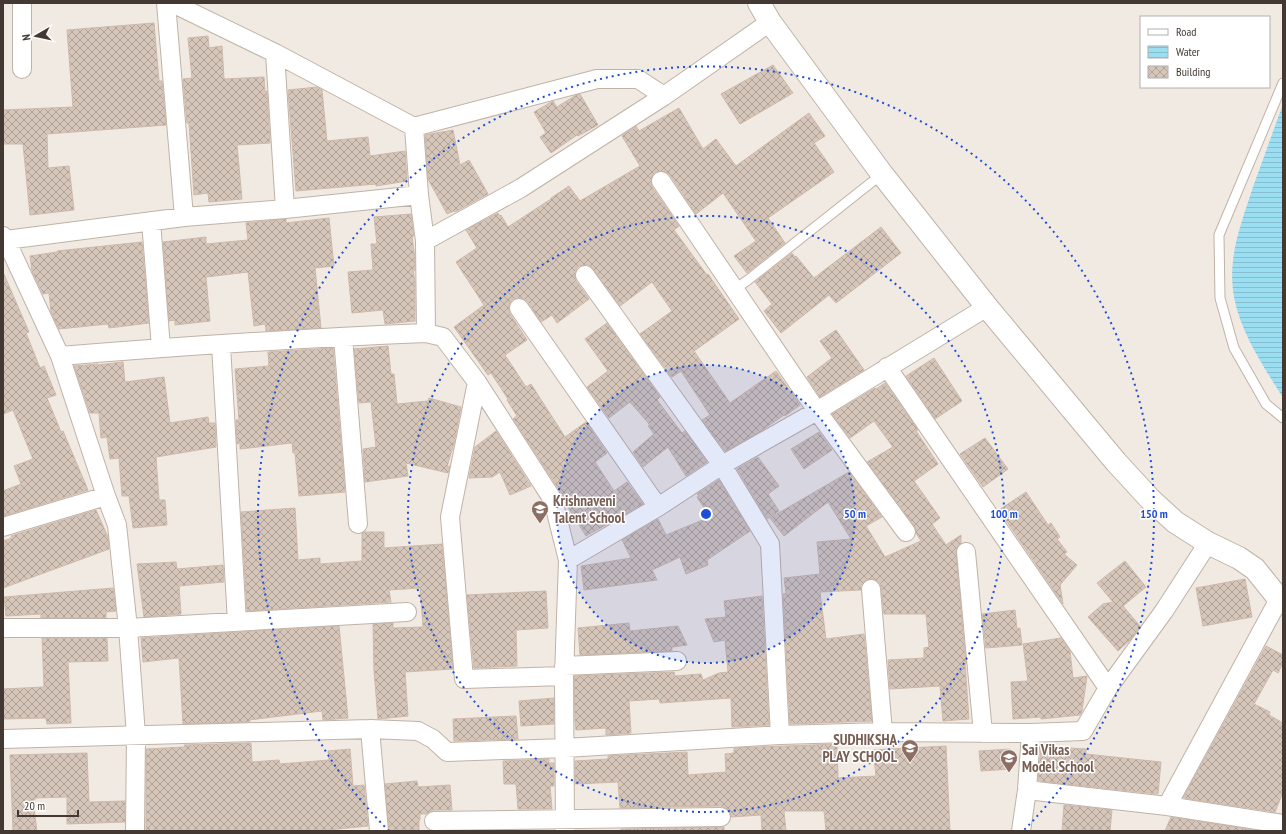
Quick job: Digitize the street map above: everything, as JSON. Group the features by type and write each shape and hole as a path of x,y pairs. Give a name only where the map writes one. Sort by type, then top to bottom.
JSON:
{"street":[{"path":"22,3 22,69"},
{"path":"166,3 184,217"},
{"path":"172,3 275,53 414,127 597,80 638,79 664,96"},
{"path":"759,3 770,22 882,174 987,307 1116,462 1150,499 1175,522 1208,543 1239,558 1255,569 1281,601 1166,806"},
{"path":"425,241 521,188 664,96 770,22"},
{"path":"275,53 285,209"},
{"path":"414,127 419,195 425,241 426,333"},
{"path":"661,181 818,411 906,532"},
{"path":"135,831 136,735 128,628 117,525 60,356 5,238 184,217 285,209 419,195"},
{"path":"151,221 160,348"},
{"path":"585,275 722,465 770,544 780,734"},
{"path":"568,560 658,507 722,465 818,411 987,307"},
{"path":"519,308 658,507"},
{"path":"60,356 160,348 343,337 426,333 443,336 477,382 553,500 568,560 564,671 566,825"},
{"path":"343,337 358,524"},
{"path":"221,345 238,622"},
{"path":"888,367 1108,688"},
{"path":"477,382 450,517 464,679 677,661"},
{"path":"3,527 106,496"},
{"path":"3,739 370,729 418,731 433,739 447,752 565,748 780,734 883,732 1031,733 1084,731 1108,688 1164,611 1208,543"},
{"path":"966,552 984,733"},
{"path":"871,589 883,732"},
{"path":"3,628 128,628 407,612"},
{"path":"370,729 379,831"},
{"path":"1021,831 1027,790 1031,733"},
{"path":"1027,790 1166,806 1283,823"},
{"path":"434,820 566,825 721,817"}],"lane":[{"path":"1283,83 1219,235 1220,298 1234,348 1266,404 1283,418"},
{"path":"735,289 882,174"}],"water":[{"path":"1283,104 1283,398 1254,350 1242,324 1234,297 1232,269 1236,241 1240,228"}],"building":[{"path":"154,23 159,81 162,81 166,125 47,134 48,168 69,166 74,210 30,215 23,144 3,144 3,110 73,107 67,30"},
{"path":"208,36 209,48 222,46 224,79 264,77 265,92 267,91 270,143 237,145 242,199 209,202 208,193 194,195 189,123 187,123 183,79 192,78 188,38"},
{"path":"773,65 793,93 740,124 721,94"},
{"path":"317,87 322,90 327,141 368,137 370,156 405,151 407,181 376,186 376,184 296,191 288,90"},
{"path":"580,94 598,125 578,136 577,135 551,153 540,137 546,133 534,112 553,101 557,107"},
{"path":"679,108 703,149 716,139 736,166 809,113 825,136 814,143 834,172 768,218 785,243 747,273 734,256 756,241 723,193 696,214 670,175 666,172 655,172 651,181 652,187 679,226 674,230 707,275 708,274 739,319 694,351 730,403 776,371 800,405 761,431 725,451 702,420 710,415 681,371 672,377 640,334 672,311 652,282 620,306 589,265 579,266 575,271 576,281 589,299 557,323 552,315 541,322 528,302 524,299 513,299 509,304 510,314 527,340 505,355 526,387 531,384 565,437 586,422 607,453 595,462 614,491 627,482 643,504 586,536 564,501 562,494 513,419 517,416 507,400 508,399 491,373 488,375 454,327 484,305 456,262 477,248 466,230 498,213 499,216 501,215 508,227 569,186 580,201 640,166 622,136 636,126 639,131"},
{"path":"453,130 460,165 469,160 488,194 455,212 454,211 447,214 428,179 425,135"},
{"path":"411,214 415,259 415,271 413,269 415,282 415,321 385,324 383,310 352,313 348,272 373,270 371,244 377,244 374,217"},
{"path":"329,218 334,266 315,268 321,328 266,331 265,324 254,326 248,272 206,277 210,321 175,325 175,320 169,321 163,242 206,237 206,244 248,240 246,223 286,219 286,223"},
{"path":"881,227 901,253 836,303 829,295 781,333 764,311 772,304 755,282 792,253 814,278"},
{"path":"142,242 149,323 109,328 108,324 59,329 51,312 49,293 43,294 32,271 30,256 57,251"},
{"path":"3,272 29,332 26,333 40,368 44,366 56,395 47,398 88,490 4,516 3,491 21,484 14,466 33,459 13,410 3,414"},
{"path":"607,323 660,397 657,400 682,433 685,431 707,462 686,476 668,447 643,467 633,452 654,434 648,426 650,425 630,402 609,418 587,387 608,371 585,339"},
{"path":"836,330 864,370 820,397 807,377 832,358 820,341"},
{"path":"388,346 391,374 394,374 397,404 428,401 429,398 461,407 454,443 447,467 450,466 448,473 406,463 408,476 365,482 363,449 376,447 371,402 359,403 354,349"},
{"path":"333,348 345,492 299,496 295,453 293,453 292,443 240,449 240,443 237,444 236,420 239,420 235,369 269,366 268,352"},
{"path":"934,358 962,401 935,419 906,376"},
{"path":"123,362 125,382 164,377 170,423 208,417 209,423 215,423 216,447 156,457 159,500 165,500 167,525 133,528 129,496 122,496 119,458 110,459 107,437 101,438 99,413 90,413 74,366"},
{"path":"885,383 918,430 916,431 938,464 914,481 940,518 932,524 946,545 961,535 961,543 957,547 956,553 966,664 969,719 943,721 940,686 890,689 888,660 924,658 924,648 929,647 926,614 884,614 880,583 871,579 865,581 861,585 861,590 820,592 826,639 864,634 872,721 790,724 783,594 786,593 784,578 820,574 817,542 851,539 828,502 784,536 770,518 849,472 882,517 866,526 885,557 921,541 914,526 867,462 893,447 874,421 850,438 832,414"},
{"path":"496,431 531,486 510,495 500,472 492,477 469,478 475,447"},
{"path":"819,432 832,450 804,469 791,449"},
{"path":"985,438 1008,469 983,487 960,454"},
{"path":"758,457 779,486 768,494 779,511 767,519 737,469"},
{"path":"719,480 750,531 707,560 708,565 686,574 680,557 652,570 657,580 584,590 581,566 631,558 622,540 658,519 666,535 710,517 697,497 699,496 697,494"},
{"path":"1026,492 1048,525 1051,523 1060,537 1057,539 1067,552 1064,554 1077,565 1060,585 1063,604 999,510"},
{"path":"295,508 298,560 320,558 320,564 362,561 362,533 365,532 384,532 384,548 442,544 453,669 405,672 408,716 378,719 374,671 373,624 393,623 393,628 423,627 420,588 389,590 391,602 247,611 241,512"},
{"path":"96,510 108,537 109,549 3,588 3,541 12,538 11,536"},
{"path":"1125,561 1146,587 1123,606 1140,626 1131,639 1118,651 1088,617 1103,604 1113,602 1097,583"},
{"path":"176,562 177,569 223,565 224,582 179,586 181,614 144,617 137,564"},
{"path":"1245,579 1252,617 1203,626 1196,588"},
{"path":"113,588 116,611 106,612 106,618 41,618 41,614 6,616 4,597"},
{"path":"546,591 548,628 516,630 517,666 474,668 467,595"},
{"path":"762,596 769,725 732,727 731,698 660,703 659,699 629,701 631,733 606,735 606,728 576,730 574,676 674,672 675,676 701,674 703,680 719,673 728,672 725,640 714,642 705,619 726,617 724,601"},
{"path":"1015,610 1017,629 1020,628 1022,645 986,648 982,614"},
{"path":"629,623 630,631 678,626 687,645 672,647 672,651 580,655 578,628"},
{"path":"339,626 348,718 323,720 322,711 249,720 250,722 183,724 179,658 143,662 141,638"},
{"path":"42,638 107,638 108,661 68,662 71,723 47,724 46,718 3,719 3,689 44,687"},
{"path":"1061,638 1070,651 1073,678 1087,676 1082,711 1080,715 1041,719 1041,717 1013,719 1011,682 1028,681 1023,644"},
{"path":"1266,646 1283,655 1283,663 1278,673 1273,670 1254,704 1270,712 1269,715 1283,723 1283,792 1275,812 1183,798"},
{"path":"554,698 554,724 521,726 519,701"},
{"path":"516,716 518,739 454,741 453,719"},
{"path":"251,743 252,762 279,760 280,764 329,760 328,751 350,749 353,786 364,785 368,826 319,831 146,831 146,749 185,747 184,745"},
{"path":"837,744 838,778 876,776 873,750 946,746 950,831 826,831 824,811 784,811 786,831 762,831 761,815 731,817 730,811 721,806 620,808 618,782 575,784 575,761 608,759 608,756 687,752 688,775 726,772 725,754 734,753 734,748"},
{"path":"1041,746 1086,749 1086,754 1161,762 1158,794 1038,781"},
{"path":"1010,749 1012,769 981,771 979,751"},
{"path":"87,753 89,802 125,801 125,822 67,824 67,797 35,798 35,800 33,800 37,831 13,831 10,755"},
{"path":"549,759 549,763 554,763 554,786 550,786 552,809 518,809 516,784 504,784 503,761"},
{"path":"417,781 418,787 450,785 452,810 434,810 426,814 420,814 419,831 389,831 385,784"},
{"path":"1064,805 1112,810 1110,831 1062,831"},
{"path":"1171,817 1260,831 1165,831"},
{"path":"724,827 724,831 621,831 621,829"}],"place":[{"name":"Krishnaveni Talent School","path":"540,524"},
{"name":"SUDHIKSHA PLAY SCHOOL","path":"910,763"},
{"name":"Sai Vikas Model School","path":"1009,773"}]}
